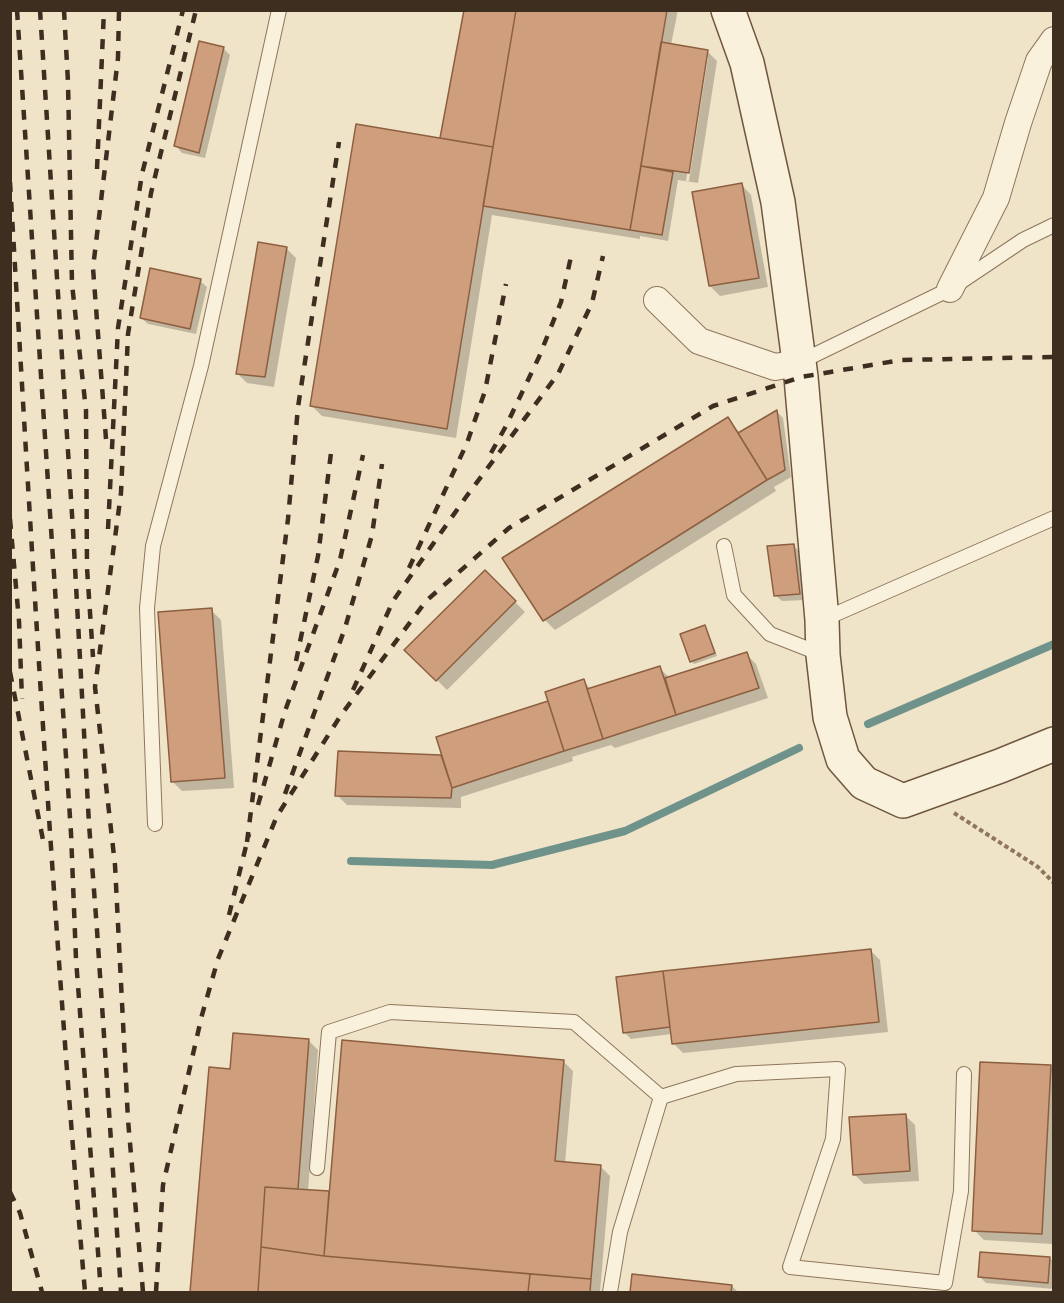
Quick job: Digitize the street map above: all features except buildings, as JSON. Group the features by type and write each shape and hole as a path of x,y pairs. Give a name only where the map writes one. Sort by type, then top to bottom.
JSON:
{"main road":[{"path":"728,10 747,63 778,202 801,377 830,717 843,759 864,783 903,801 1053,744"}],"street":[{"path":"950,289 996,198 1039,61 1053,40"},
{"path":"657,300 699,341 775,367 798,363"}],"lane":[{"path":"155,824 147,608 153,546 201,366 279,10"},
{"path":"798,363 950,289 1023,240 1053,225"},
{"path":"822,620 1053,518"},
{"path":"724,546 734,595 770,634 823,655"},
{"path":"317,1168 329,1032 390,1012 574,1022 661,1097"},
{"path":"661,1097 736,1074 838,1069 832,1139 790,1267 945,1283 961,1191 964,1074"},
{"path":"610,1293 620,1232 661,1097"}],"path":[{"path":"924,794 1038,867 1053,883"}],"waterway":[{"path":"868,724 1054,644"},
{"path":"351,861 492,865 625,831 799,748"}],"railway":[{"path":"17,10 71,833 76,959 101,1292"},
{"path":"40,10 89,824 121,1292"},
{"path":"64,10 68,82 72,284 86,410 87,568 93,657"},
{"path":"97,169 104,10"},
{"path":"106,439 93,268 118,58 119,10"},
{"path":"108,529 118,328 142,174 183,10"},
{"path":"143,1292 128,1120 115,865 95,687 121,493 128,334 151,193 196,10"},
{"path":"247,842 288,519 298,407 339,142"},
{"path":"10,182 53,876 85,1292"},
{"path":"491,453 539,357 561,302 572,252"},
{"path":"353,690 393,601 466,497 558,374 592,303 603,256"},
{"path":"409,568 467,443 485,391 506,284"},
{"path":"156,1292 163,1185 202,1015 218,959 277,816 341,715 426,601 509,528 713,406 801,377 901,360 1054,357"},
{"path":"296,661 318,556 331,453"},
{"path":"258,805 285,711 340,560 363,455"},
{"path":"285,794 345,628 372,535 382,464"},
{"path":"10,519 19,621 22,699"},
{"path":"10,672 44,845"},
{"path":"229,915 249,834"},
{"path":"10,1192 20,1213 42,1292"}]}
